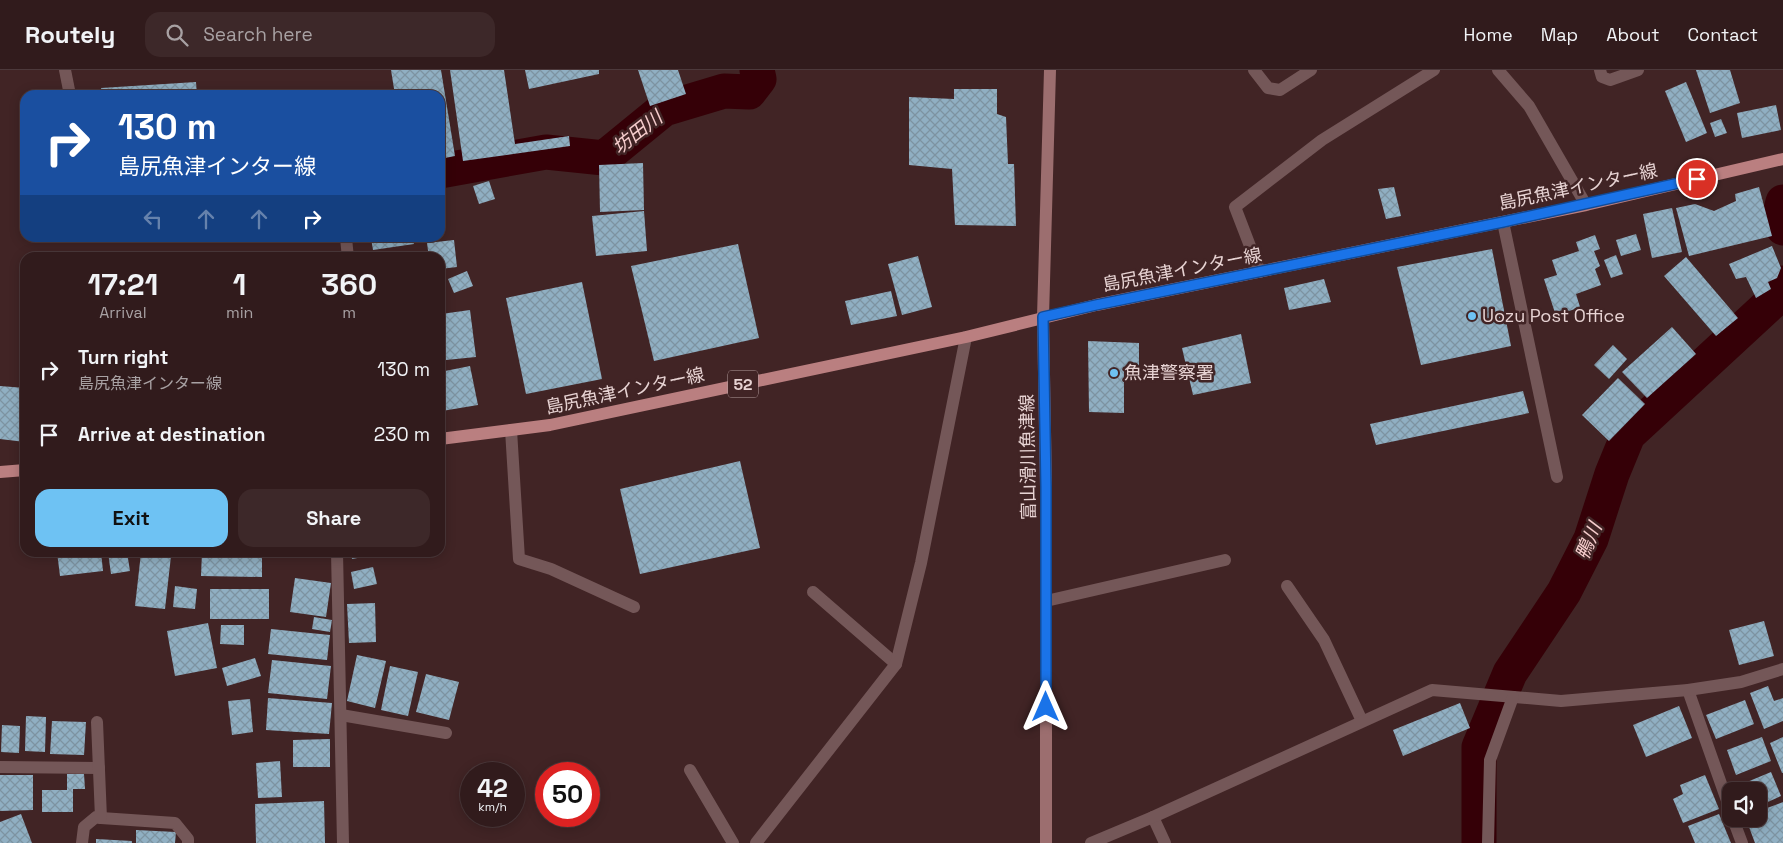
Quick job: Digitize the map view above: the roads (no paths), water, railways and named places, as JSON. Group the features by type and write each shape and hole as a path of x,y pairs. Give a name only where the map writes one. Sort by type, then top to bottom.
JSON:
{"main road":[{"name":"富山滑川魚津線","path":"1046,843 1043,317 1050,70"},
{"name":"島尻魚津インター線","path":"445,438 550,425 966,337 1106,303 1586,205 1778,160"},
{"path":"0,472 20,470"}],"street":[{"path":"65,70 69,90"},
{"path":"1254,70 1268,88 1280,90 1311,70"},
{"path":"1260,272 1235,207 1322,140 1434,70"},
{"path":"1498,70 1529,106 1586,205"},
{"path":"1600,70 1602,77 1610,80 1638,70"},
{"path":"1503,222 1557,477"},
{"path":"756,843 896,664 921,563 966,337"},
{"path":"511,430 519,559 550,569 634,606"},
{"path":"337,557 343,843"},
{"path":"1046,602 1225,560"},
{"path":"1287,586 1324,640 1362,722"},
{"path":"814,592 896,664"},
{"path":"1091,843 1153,817 1432,690 1561,701 1688,690 1741,682 1783,669"},
{"path":"1688,690 1722,786"},
{"path":"1488,843 1490,760 1513,697"},
{"path":"341,715 446,733"},
{"path":"97,722 101,818"},
{"path":"0,767 99,768"},
{"path":"690,770 733,843"},
{"path":"1153,817 1165,843"},
{"path":"82,843 84,827 96,818 175,823 188,838 188,843"},
{"path":"1737,827 1742,843"}],"waterway":[{"name":"坊田川","path":"445,170 546,152 604,158 664,109 724,91 749,92 759,79 757,70"},
{"name":"鴨川","path":"1783,202 1779,217 1783,228"},
{"name":"鴨川","path":"1479,843 1479,747 1510,673 1564,592 1591,539 1612,474 1628,435 1775,299 1783,283"}],"place":[{"name":"Uozu Post Office","path":"1472,316"},
{"name":"魚津警察署","path":"1114,373"}]}
